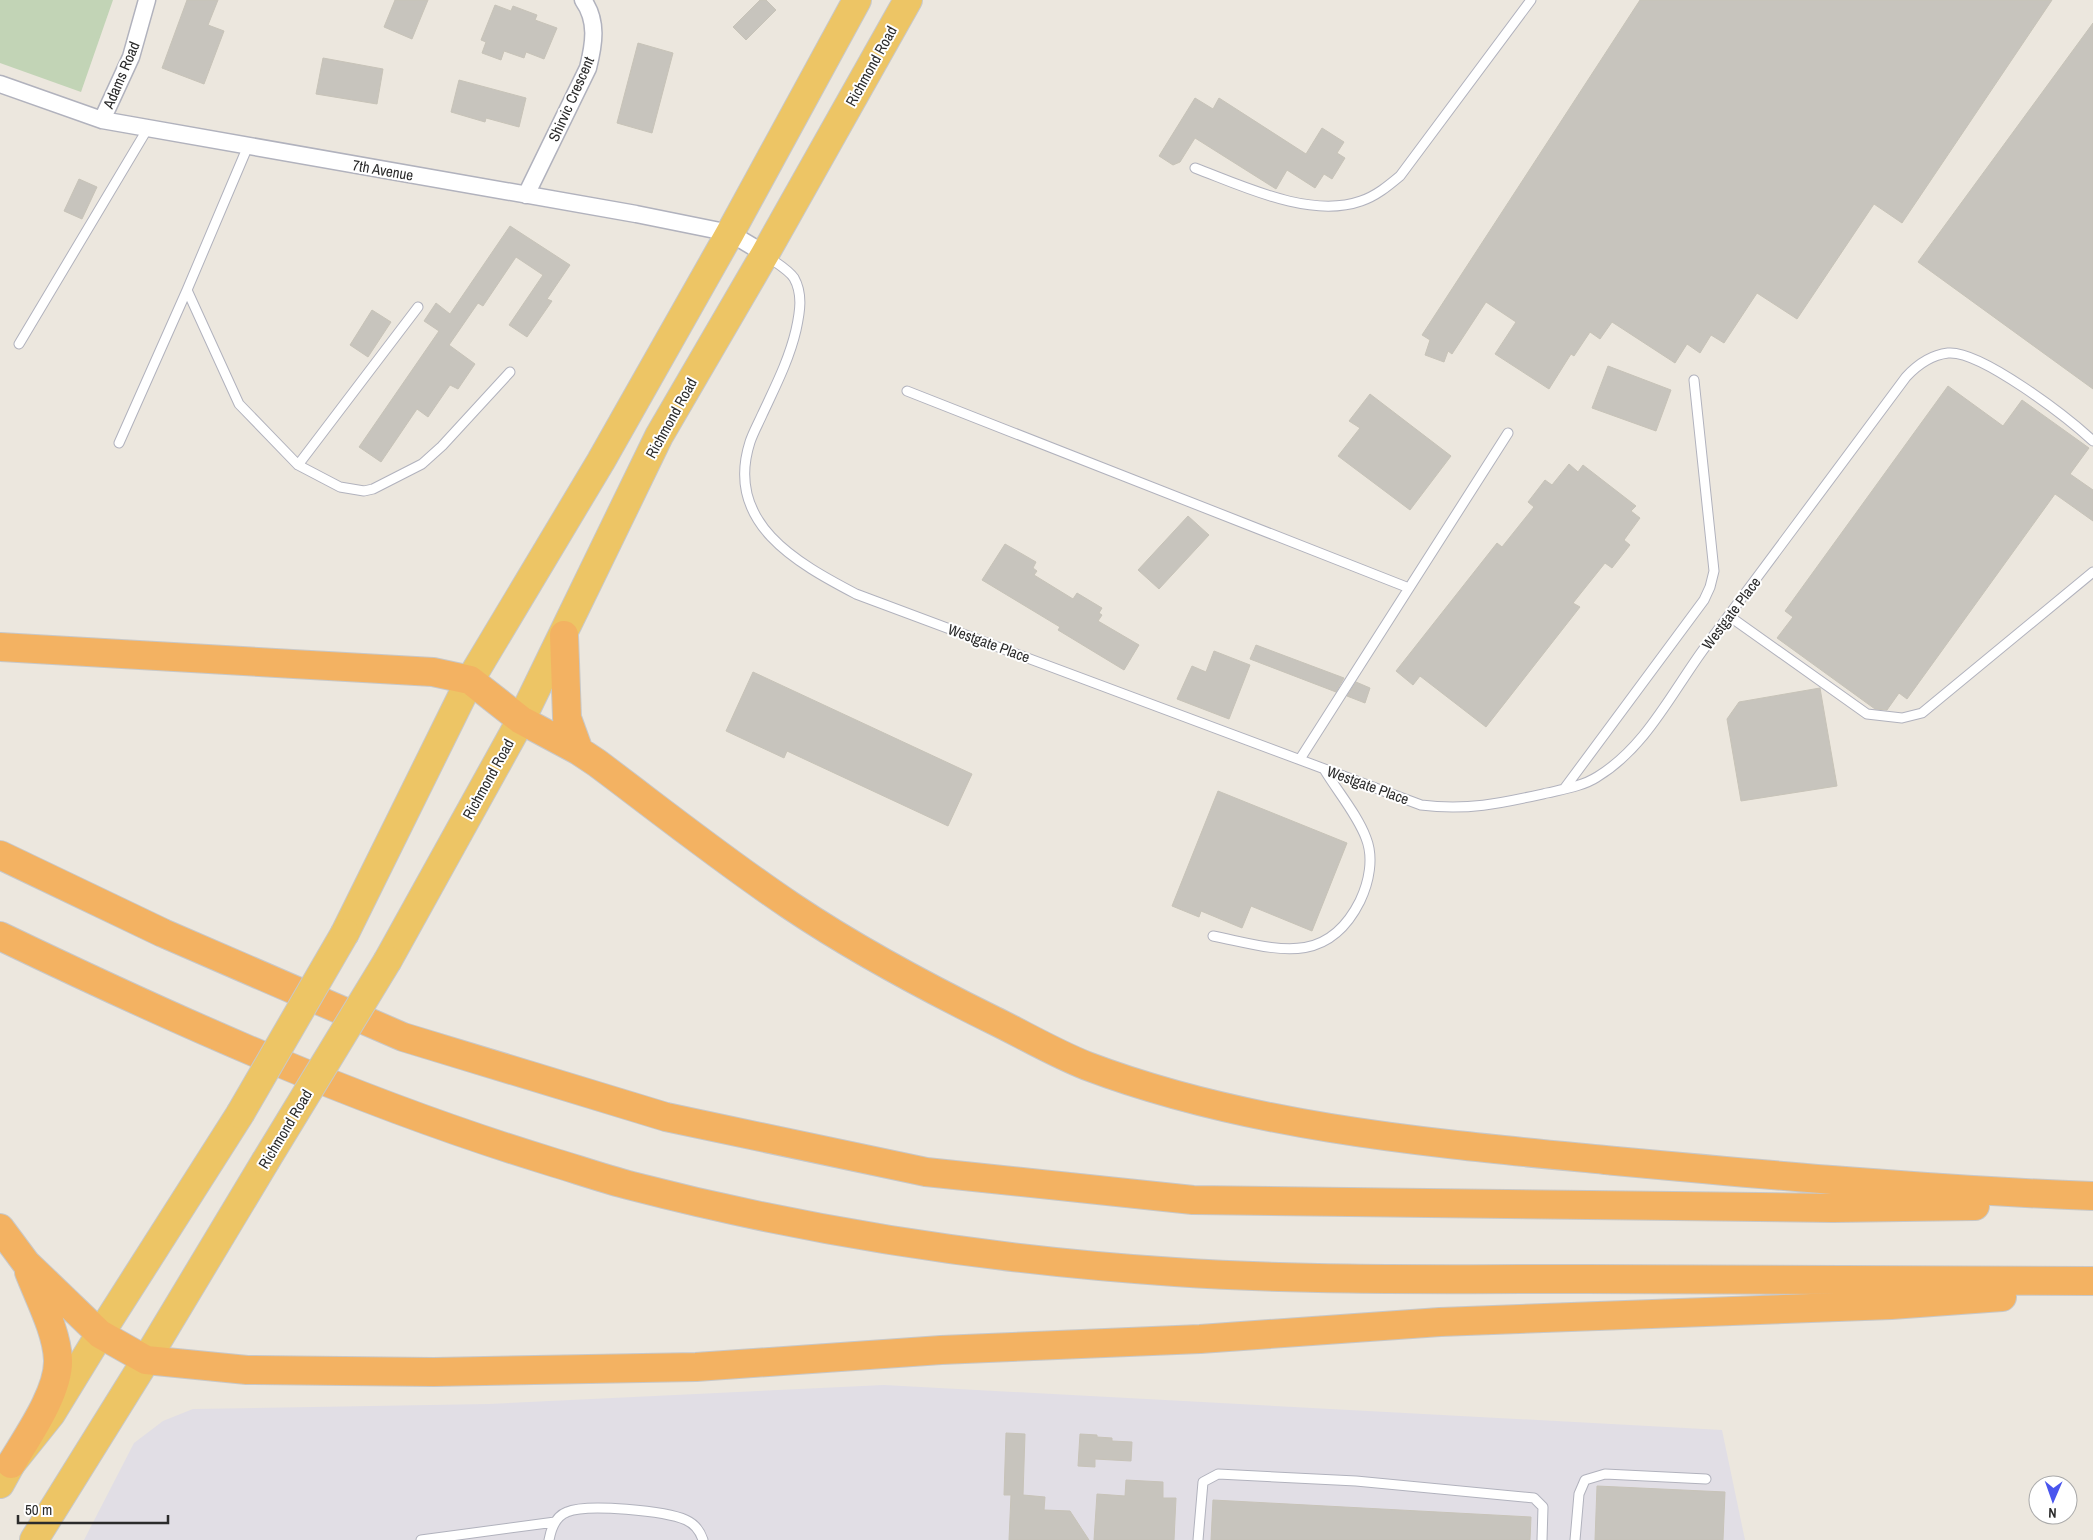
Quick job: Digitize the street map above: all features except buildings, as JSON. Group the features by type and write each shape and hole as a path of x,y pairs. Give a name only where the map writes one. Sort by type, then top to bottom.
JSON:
{"highway":[{"path":"5,1474 51,1414 240,1114 344,933 470,680 605,453 730,233 857,0"},
{"name":"Richmond Road","path":"34,1540 146,1360 388,960 521,720 564,635 659,436 765,254 908,0"},
{"path":"564,635 567,718 579,751"},
{"path":"0,646 433,672 470,680 521,720 579,751 734,867 792,906 887,965 1083,1064 1179,1096 1269,1116 1356,1132 1500,1150 1742,1173 2034,1194 2093,1196"},
{"path":"0,855 163,932 403,1037 666,1117 926,1172 1193,1200 1833,1208 2093,1205"},
{"path":"0,936 135,1000 341,1089 474,1138 630,1186 768,1218 900,1242 1035,1260 1177,1272 1336,1279 2093,1281"},
{"path":"0,1228 26,1263 100,1334 146,1360 248,1370 434,1372 696,1366 941,1350 1200,1339 1440,1322 1891,1305 2093,1290"},
{"path":"5,1474 50,1396 58,1361 56,1342 26,1263"}],"street":[{"name":"Adams Road","path":"102,120 132,57 147,0"},
{"name":"Shirvic Crescent","path":"526,195 584,76 590,57 594,30 590,11 583,0"},
{"name":"7th Avenue","path":"0,84 102,120 730,233 765,254"}],"lane":[{"path":"1195,168 1271,196 1304,204 1323,206 1344,205 1361,201 1381,191 1400,176 1531,0"},
{"path":"19,344 148,128"},
{"path":"119,443 248,146"},
{"name":"Westgate Place","path":"765,254 793,276 800,296 798,319 790,354 750,442 744,472 746,495 754,512 772,538 791,556 817,574 856,594 1420,804 1449,808 1487,806 1564,789 1596,777 1619,761 1639,741 1729,616 1916,366 1936,356 1950,353 1964,355 1998,370 2093,441"},
{"path":"187,290 239,404 298,464 340,487 364,491 422,464 442,446 510,372"},
{"path":"298,464 418,307"},
{"path":"1564,789 1704,600 1710,587 1714,571 1694,380"},
{"path":"907,391 1409,588"},
{"path":"1300,759 1508,433"},
{"path":"1729,616 1867,714 1902,718 1922,712 2093,572"},
{"path":"1213,936 1264,946 1300,949 1321,944 1345,925 1366,888 1370,858 1367,840 1362,829 1323,769"},
{"path":"1198,1540 1203,1482 1218,1474 1356,1481 1534,1498 1543,1507 1542,1540"},
{"path":"1575,1540 1579,1494 1585,1480 1590,1477 1605,1474 1706,1478"},
{"path":"549,1540 555,1522 567,1512 593,1507 642,1511 685,1519 697,1527 703,1540"},
{"path":"421,1540 555,1522"}],"shaded area":[{"path":"884,1385 1722,1430 1745,1540 84,1540 134,1443 163,1421 193,1409 489,1404"}],"green space":[{"path":"0,0 113,0 81,92 0,63"}]}
